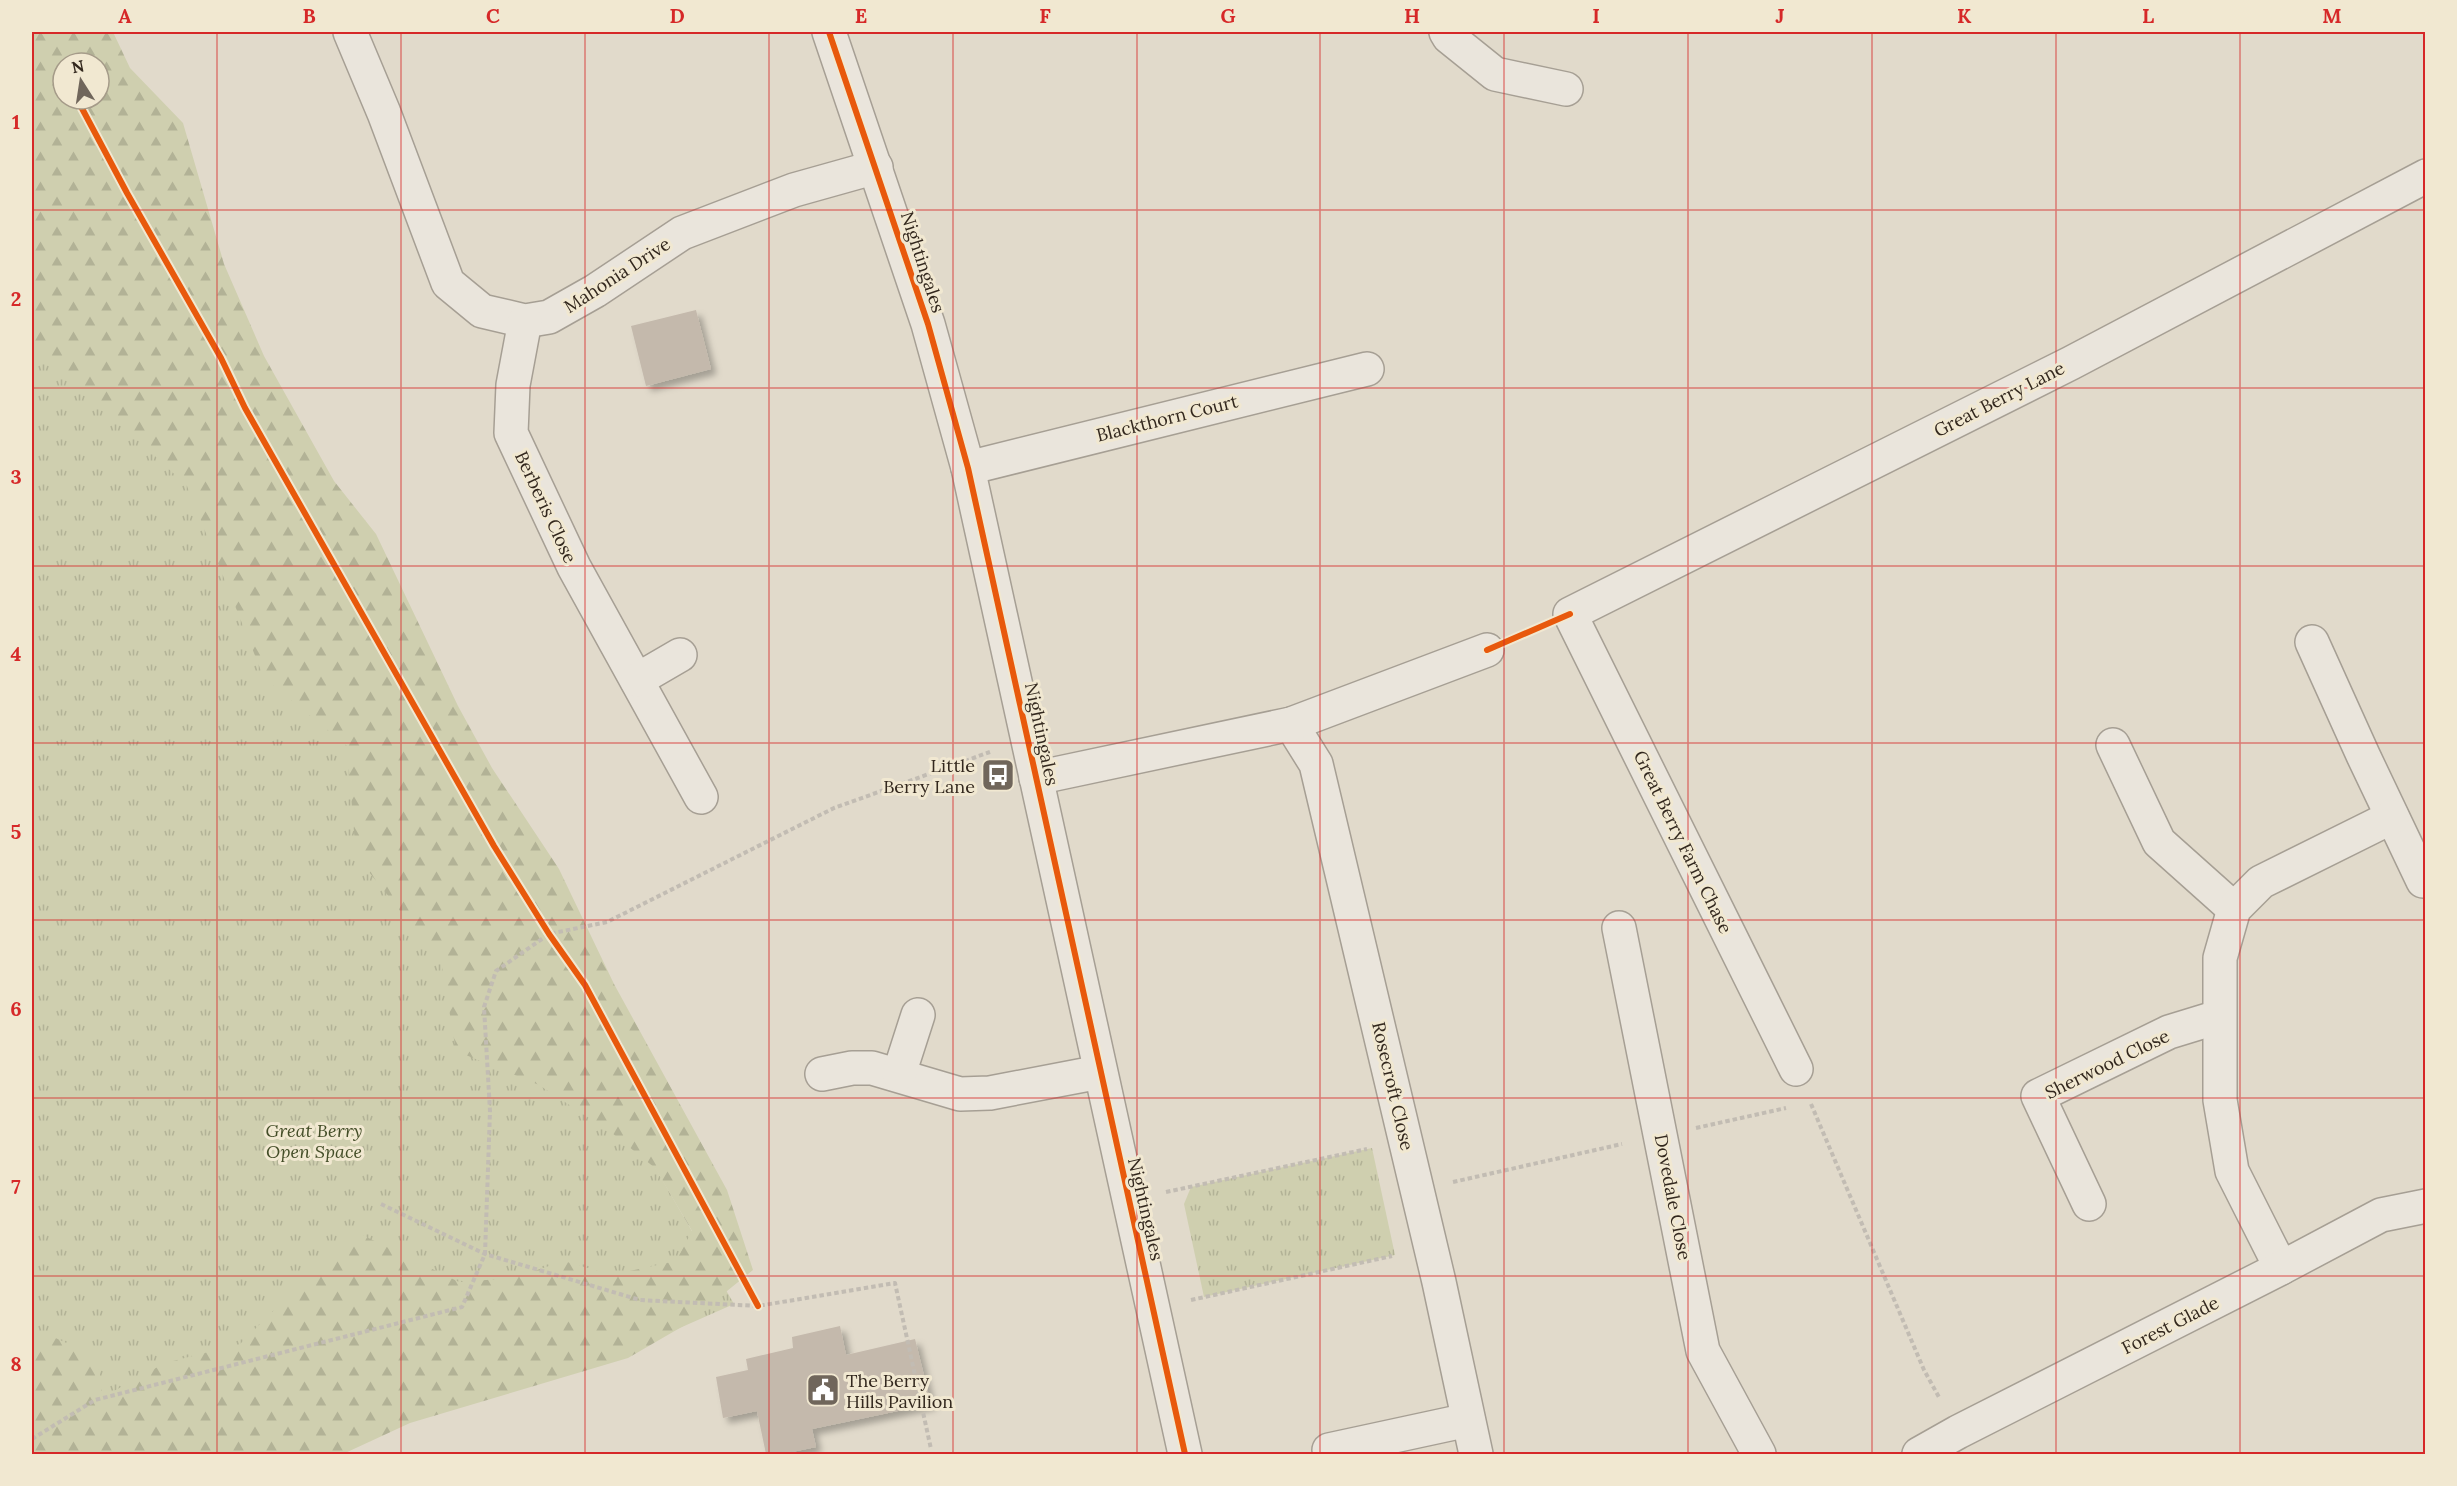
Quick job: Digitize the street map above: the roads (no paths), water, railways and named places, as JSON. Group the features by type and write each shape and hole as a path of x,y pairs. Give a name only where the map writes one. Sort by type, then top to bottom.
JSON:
{"street":[{"name":"Mahonia Drive","path":"350,32 384,113 448,283 482,311 525,321 549,318 595,291 682,233 794,190 876,167"},
{"name":"Nightingales","path":"830,32 928,324 968,468 1185,1455"},
{"path":"1446,32 1449,37 1495,74 1566,89"},
{"name":"Great Berry Lane","path":"1570,614 2072,363 2426,176"},
{"name":"Berberis Close","path":"525,321 513,385 511,433 574,567 701,797"},
{"name":"Blackthorn Court","path":"968,468 1366,369"},
{"name":"Great Berry Farm Chase","path":"1570,614 1796,1069"},
{"path":"2312,642 2392,818 2424,880"},
{"path":"1036,778 1291,724 1487,650"},
{"path":"637,680 680,654"},
{"name":"Rosecroft Close","path":"1291,724 1316,764 1431,1246 1476,1455"},
{"path":"2113,745 2159,842 2234,909"},
{"path":"2281,1268 2232,1171 2220,1100 2218,1017 2220,958 2234,909 2261,882 2392,818"},
{"name":"Dovedale Close","path":"1619,928 1703,1352 1759,1455"},
{"path":"898,1074 918,1015"},
{"name":"Sherwood Close","path":"2089,1204 2038,1096 2169,1032 2218,1017"},
{"path":"822,1074 862,1068 898,1074 924,1085 960,1094 990,1093 1100,1072"},
{"name":"Forest Glade","path":"1919,1455 1958,1432 2381,1215 2426,1206"},
{"path":"1329,1450 1468,1420"}],"place":[{"name":"Little Berry Lane","path":"998,775"},
{"name":"The Berry Hills Pavilion","path":"823,1390"}],"park label":[{"name":"Great Berry Open Space","path":"314,1140"}]}
